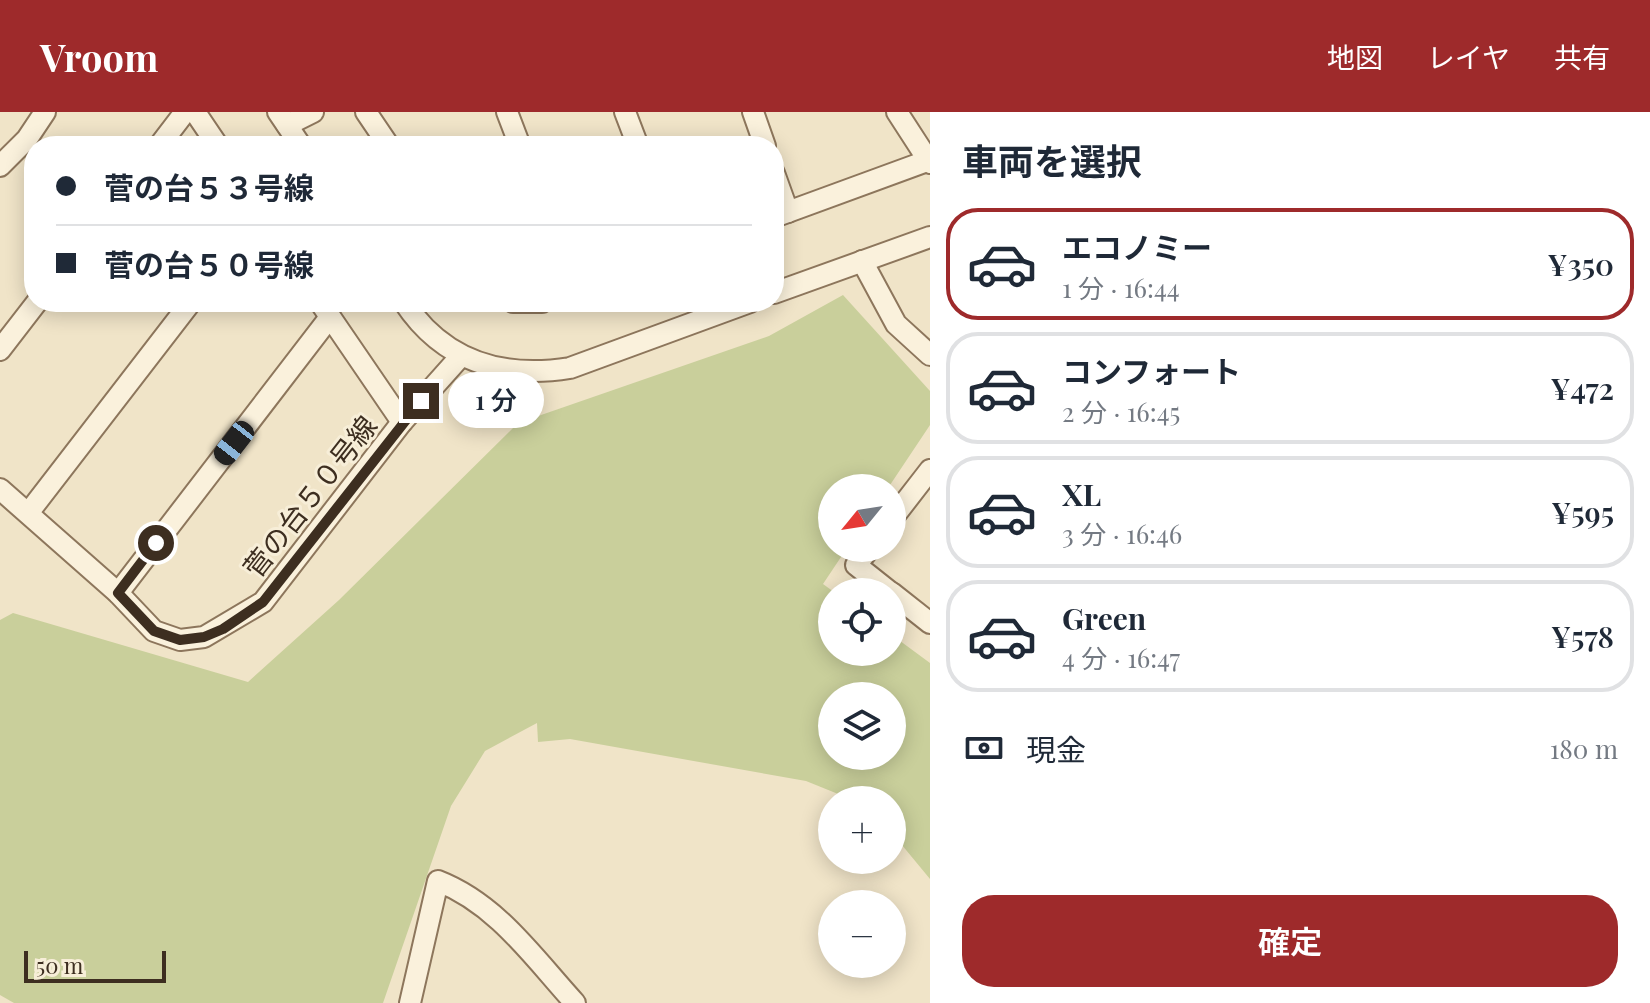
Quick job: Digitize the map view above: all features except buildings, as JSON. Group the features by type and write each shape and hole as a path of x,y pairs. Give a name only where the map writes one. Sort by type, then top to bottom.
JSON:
{"street":[{"path":"29,136 45,112"},
{"path":"167,136 185,112"},
{"path":"195,112 211,136"},
{"path":"294,136 283,119 313,112"},
{"path":"366,112 382,136"},
{"path":"507,112 516,136"},
{"path":"625,112 634,136"},
{"path":"753,112 761,136"},
{"path":"784,213 929,162 897,112"},
{"path":"0,166 24,142"},
{"path":"784,289 930,237"},
{"path":"862,261 896,324 930,355"},
{"path":"0,350 29,312"},
{"path":"29,512 183,312"},
{"path":"118,593 324,312"},
{"path":"326,312 402,422"},
{"path":"412,312 432,337 460,357 508,371 546,372 570,368 696,312"},
{"name":"菅の台５０号線","path":"0,489 118,593 154,631 180,640 204,637 223,629 263,602 402,422 460,357"},
{"path":"906,503 927,480"},
{"path":"858,562 856,565 872,578"},
{"path":"906,605 930,623"},
{"path":"410,1003 438,881 467,893 490,910 575,1003"}],"green space":[{"path":"843,295 930,391 930,425 897,474 818,474 818,562 838,562 827,578 818,578 818,666 906,666 906,645 930,663 930,879 906,850 906,786 818,786 806,781 570,739 538,742 537,723 485,751 451,806 383,1003 14,1003 0,995 0,620 13,613 248,682 339,600 518,423 769,336"}],"route":[{"path":"156,543 118,593 154,631 180,640 204,637 223,629 263,602 421,401"}]}
